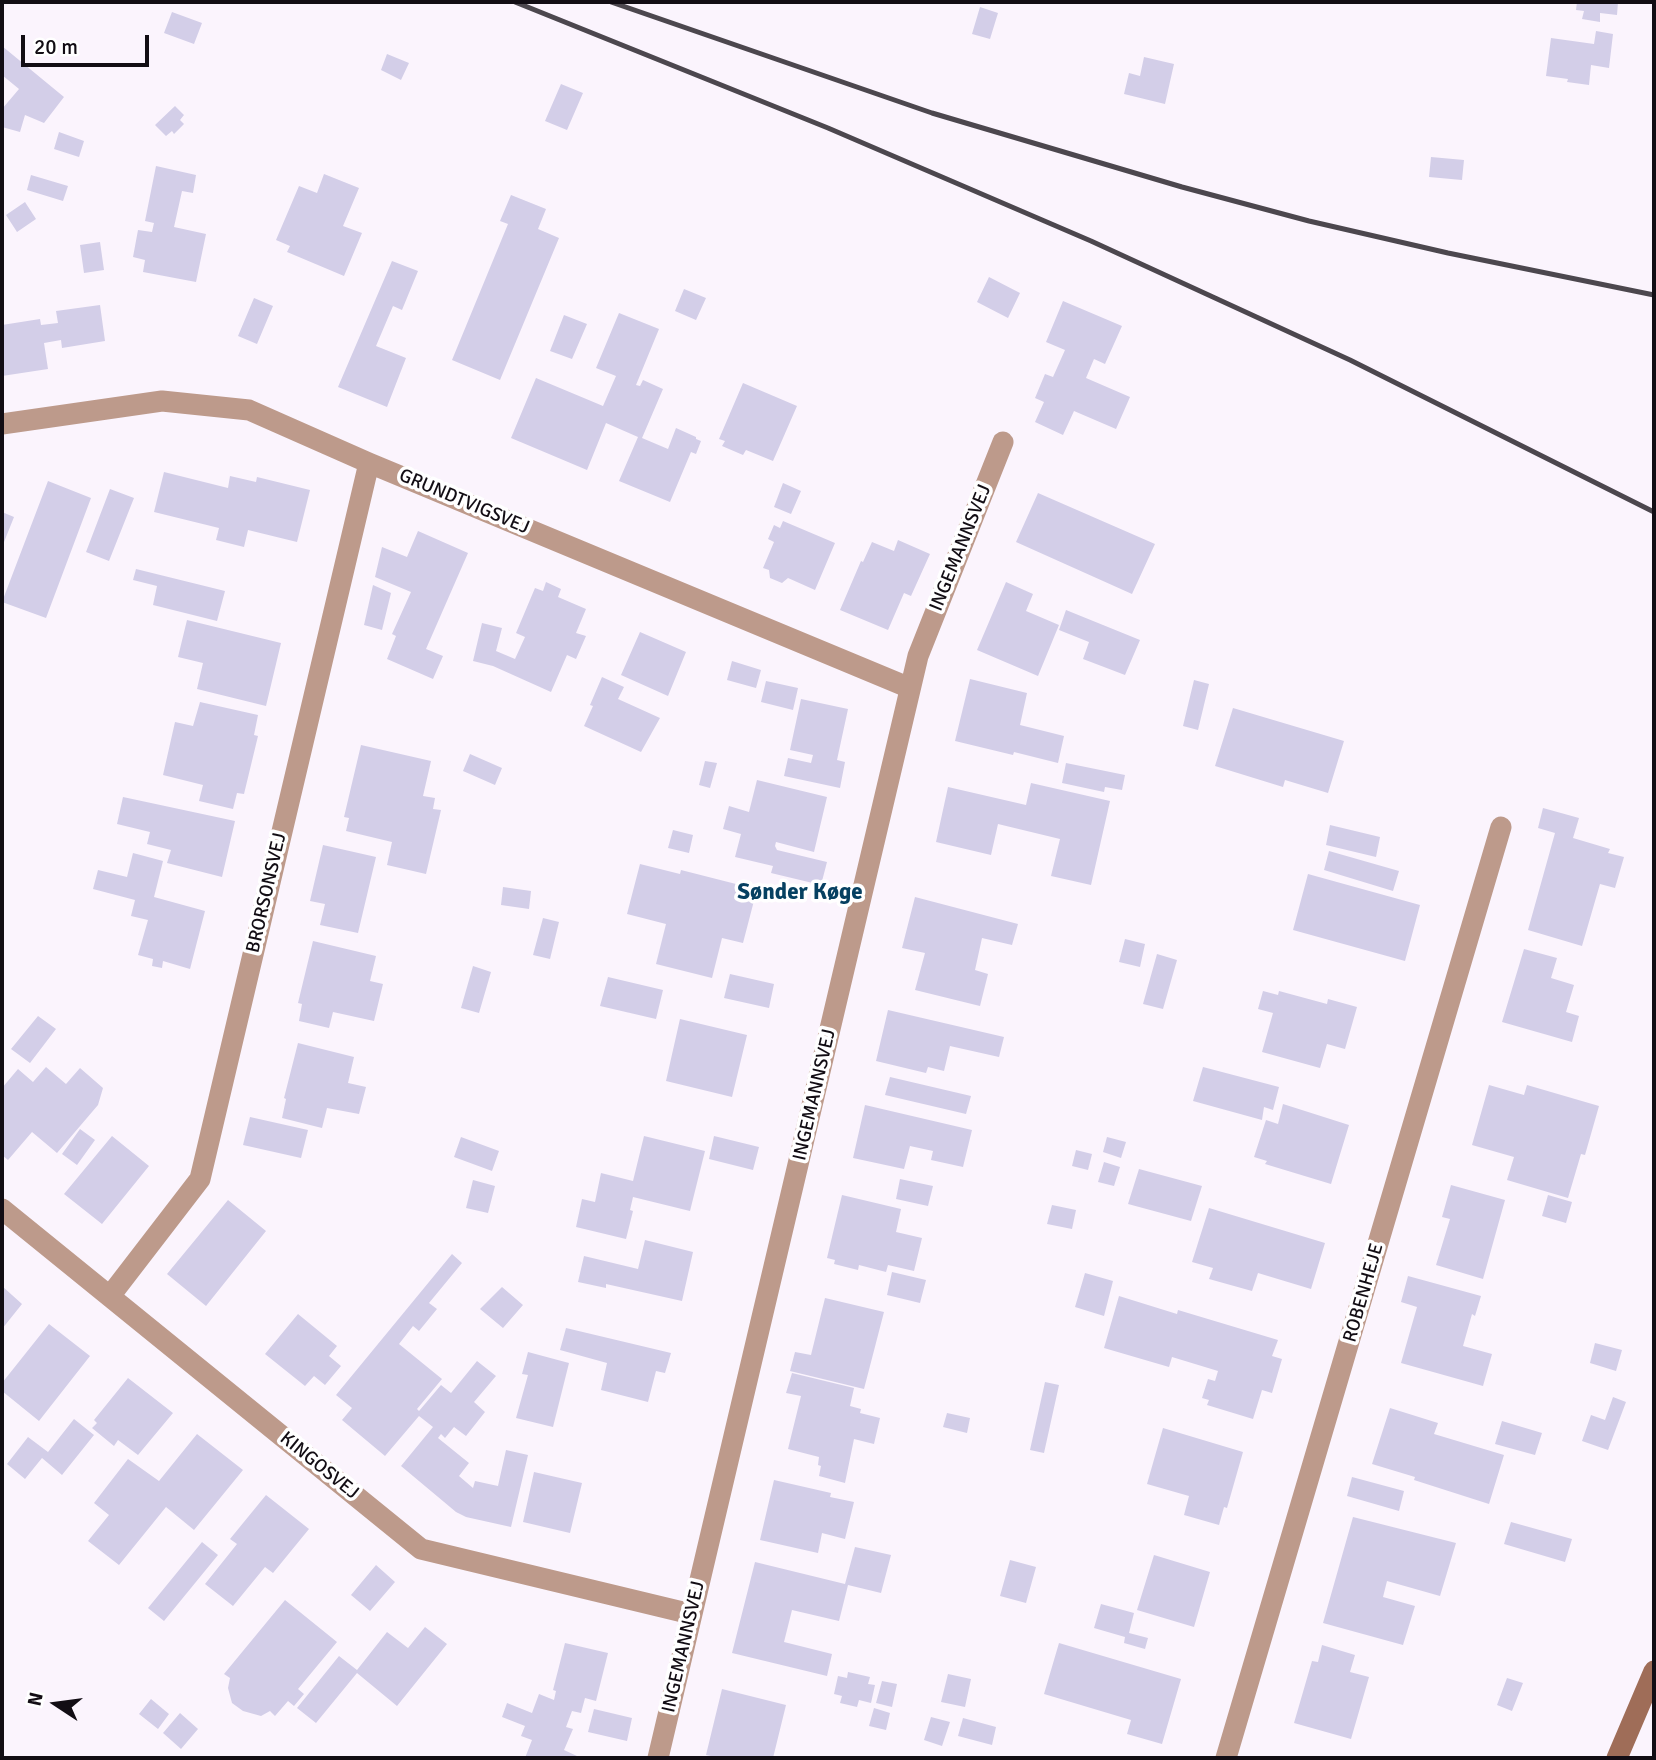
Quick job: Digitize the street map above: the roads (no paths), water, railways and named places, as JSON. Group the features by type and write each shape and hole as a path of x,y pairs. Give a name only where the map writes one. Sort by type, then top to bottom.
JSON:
{"main road":[{"path":"1617,1758 1654,1671"}],"street":[{"name":"GRUNDTVIGSVEJ","path":"2,424 162,401 249,410 369,463 910,688"},
{"name":"INGEMANNSVEJ","path":"658,1758 918,656 1003,442"},
{"name":"BRORSONSVEJ","path":"110,1296 200,1179 369,463"},
{"name":"ROBENHEJE","path":"1226,1758 1501,827"},
{"name":"KINGOSVEJ","path":"2,1209 421,1549 691,1614"}],"railway":[{"path":"515,2 828,128 1091,241 1350,360 1654,512"},
{"path":"611,2 932,113 1182,187 1309,221 1448,253 1654,295"}],"district":[{"name":"Sønder Køge","path":"800,893"}]}
